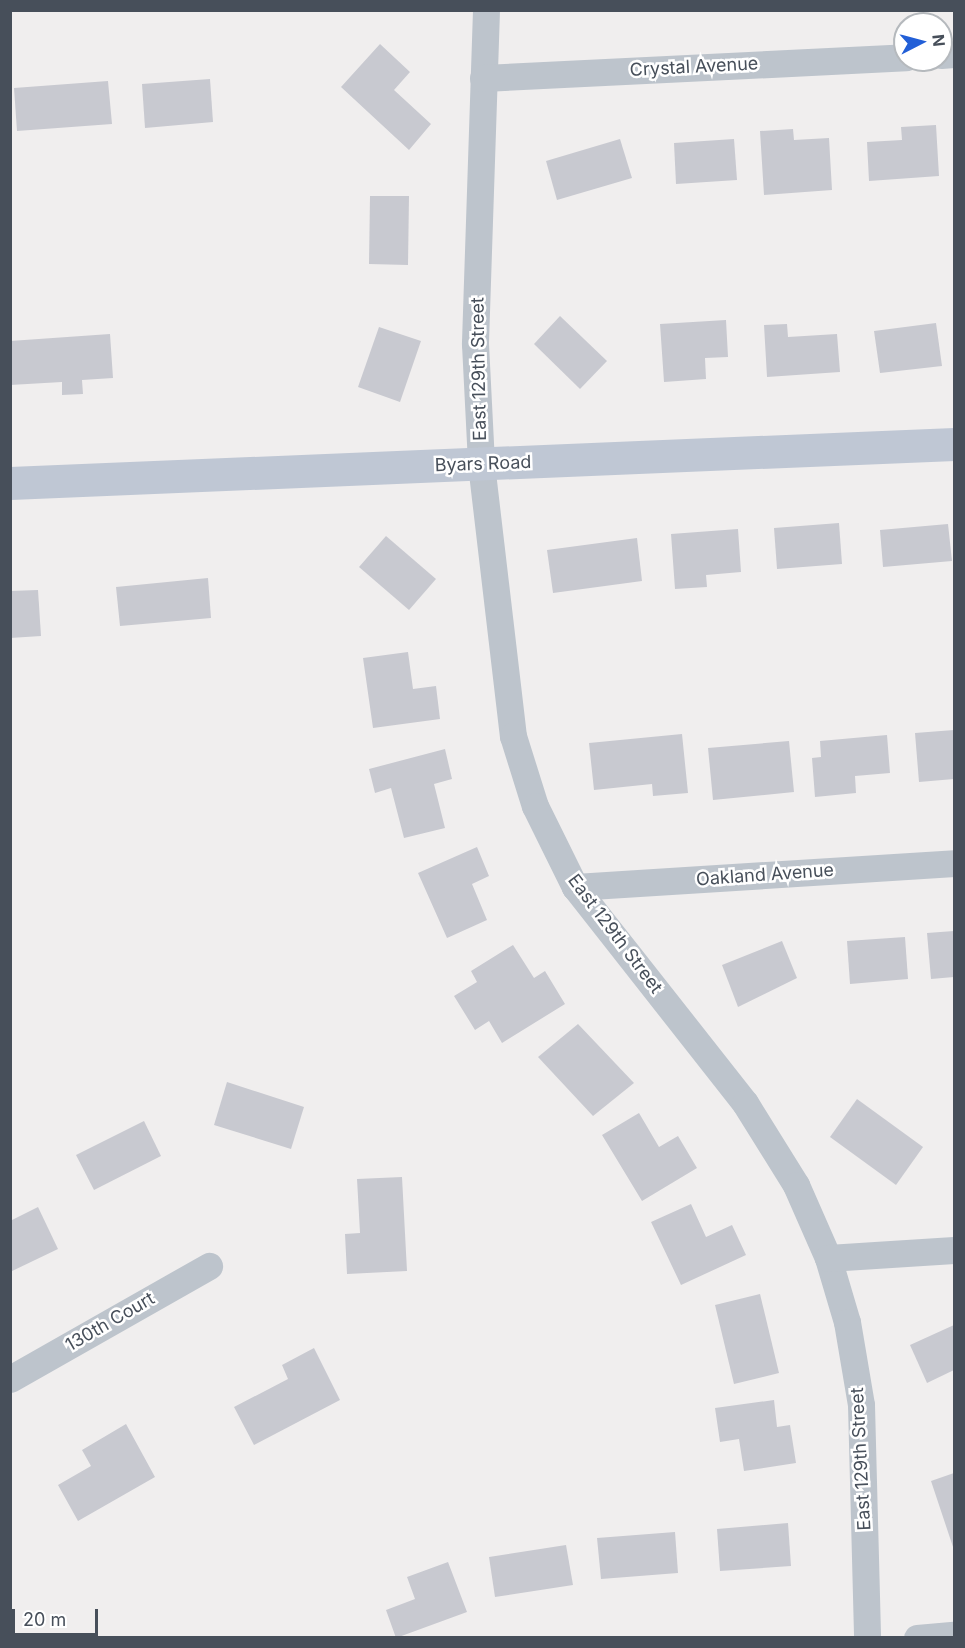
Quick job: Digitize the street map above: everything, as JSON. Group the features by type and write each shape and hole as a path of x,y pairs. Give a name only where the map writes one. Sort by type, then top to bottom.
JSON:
{"street":[{"name":"East 129th Street","path":"486,10 475,344 481,464 513,736 535,806 575,887 745,1103 796,1185 828,1258 847,1322 861,1405 867,1638"},
{"name":"Crystal Avenue","path":"483,78 893,58"},
{"name":"Byars Road","path":"10,483 954,444"},
{"name":"Oakland Avenue","path":"575,887 954,863"},
{"path":"828,1258 954,1250"},
{"name":"130th Court","path":"10,1378 209,1266"},
{"path":"917,1638 954,1635"}],"building":[{"path":"380,44 410,72 394,90 431,124 409,150 341,87"},
{"path":"210,79 213,122 145,128 142,84"},
{"path":"108,81 112,124 17,131 14,88"},
{"path":"936,125 939,176 869,181 867,142 902,140 901,127"},
{"path":"793,129 794,140 829,138 832,190 764,195 760,131"},
{"path":"620,139 632,178 557,200 546,161"},
{"path":"734,139 737,180 676,184 674,143"},
{"path":"370,196 409,196 408,265 369,264"},
{"path":"560,316 607,361 580,389 534,344"},
{"path":"726,320 728,357 705,358 706,379 664,382 660,324"},
{"path":"936,323 942,366 880,373 874,331"},
{"path":"787,324 788,337 837,334 840,372 767,377 764,325"},
{"path":"379,327 421,341 400,402 358,387"},
{"path":"110,334 113,378 82,380 83,394 62,395 62,382 10,385 10,341"},
{"path":"839,523 842,564 777,569 774,528"},
{"path":"948,524 952,561 883,567 880,530"},
{"path":"738,529 741,572 706,575 707,587 675,589 671,534"},
{"path":"386,536 436,579 409,610 359,567"},
{"path":"637,538 642,581 553,593 547,550"},
{"path":"208,578 211,618 120,626 116,587"},
{"path":"38,590 41,636 10,638 10,591"},
{"path":"408,652 413,689 436,686 440,719 373,728 363,658"},
{"path":"954,730 954,779 919,782 915,733"},
{"path":"682,734 688,793 653,796 652,784 594,790 589,743"},
{"path":"887,735 890,773 855,776 856,793 815,797 812,758 821,757 820,741"},
{"path":"789,741 794,792 713,800 708,748"},
{"path":"445,749 452,779 434,784 445,828 404,838 391,788 375,793 369,769"},
{"path":"477,847 489,876 472,884 487,920 447,938 418,873"},
{"path":"954,931 954,977 931,979 927,933"},
{"path":"905,937 908,979 850,984 847,941"},
{"path":"782,941 797,978 738,1007 722,965"},
{"path":"513,945 534,978 545,971 565,1004 502,1043 489,1021 475,1030 454,996 477,982 471,971"},
{"path":"578,1024 634,1083 593,1116 538,1057"},
{"path":"227,1082 304,1107 291,1149 214,1125"},
{"path":"857,1099 923,1147 896,1185 830,1137"},
{"path":"639,1113 659,1147 678,1136 697,1168 642,1201 602,1135"},
{"path":"144,1121 161,1156 94,1190 76,1155"},
{"path":"402,1177 407,1271 347,1274 345,1234 360,1233 357,1179"},
{"path":"691,1204 706,1237 732,1225 746,1255 681,1285 651,1222"},
{"path":"38,1207 58,1249 10,1272 10,1221"},
{"path":"760,1294 779,1373 734,1384 715,1305"},
{"path":"954,1325 954,1370 927,1383 910,1345"},
{"path":"314,1348 340,1400 254,1445 234,1407 288,1379 282,1365"},
{"path":"774,1400 777,1427 790,1425 796,1463 744,1471 739,1439 720,1442 715,1408"},
{"path":"126,1424 155,1477 78,1521 58,1485 91,1466 82,1450"},
{"path":"954,1473 954,1550 931,1481"},
{"path":"788,1523 791,1566 720,1571 717,1529"},
{"path":"675,1532 678,1573 601,1579 597,1538"},
{"path":"566,1545 573,1585 495,1597 489,1557"},
{"path":"448,1562 467,1612 396,1638 386,1610 415,1599 407,1577"}]}
